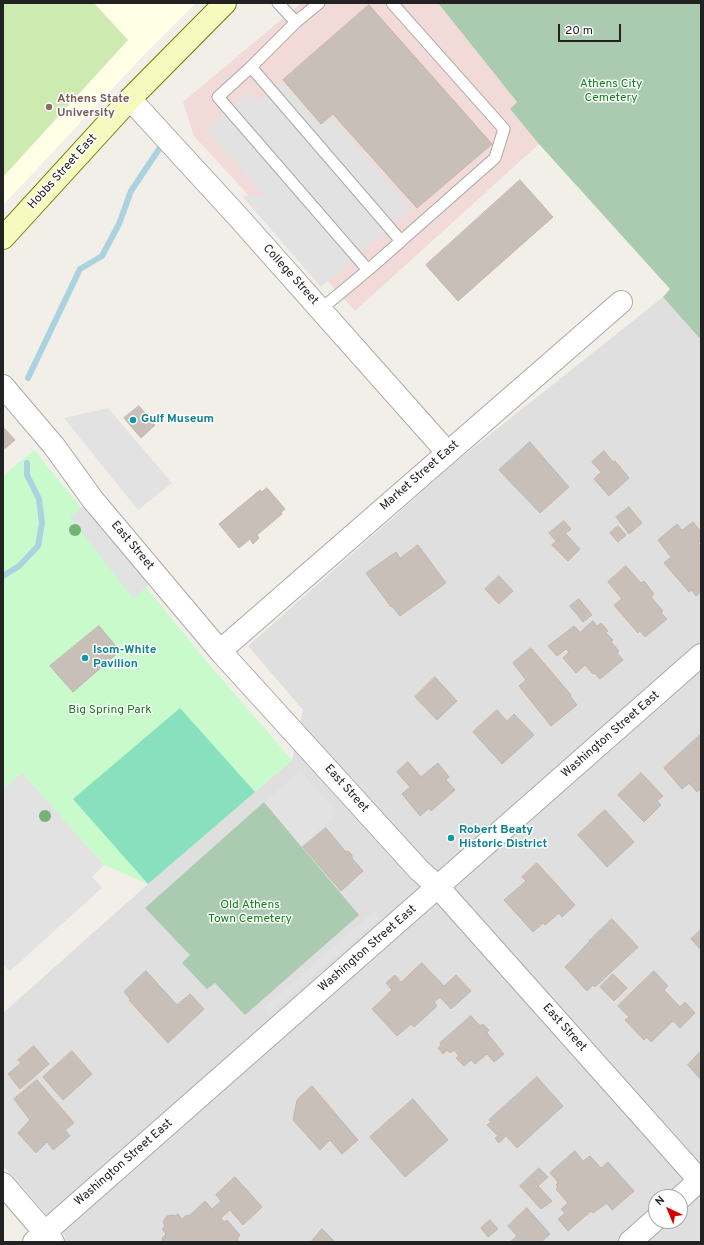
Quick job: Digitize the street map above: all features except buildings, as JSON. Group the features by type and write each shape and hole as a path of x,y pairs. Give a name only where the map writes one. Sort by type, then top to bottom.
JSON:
{"main road":[{"name":"Hobbs Street East","path":"3,238 130,99 225,3"}],"street":[{"name":"College Street","path":"130,99 240,219 448,452"},
{"name":"Market Street East","path":"220,651 621,302"},
{"name":"East Street","path":"3,386 54,446 93,500 220,651 419,870 438,887 701,1180"},
{"name":"Washington Street East","path":"44,1239 438,887 701,655"},
{"path":"688,1191 701,1180"},
{"path":"3,1184 44,1239"},
{"path":"630,1242 648,1226"}],"lane":[{"path":"278,3 296,22"},
{"path":"319,3 296,22 251,67 218,97 368,270"},
{"path":"321,310 495,158 504,129 392,3"},
{"path":"251,67 401,241"}],"shaded area":[{"name":"Athens State University","path":"3,3 196,3 144,55 3,205"},
{"path":"301,3 438,3 517,102 510,109 539,144 355,311 194,136 183,102"},
{"path":"287,79 325,123 333,117 411,209 321,287 242,196 264,195 206,130 249,93 258,102"},
{"name":"Robert Beaty Historic District","path":"663,297 701,340 701,1242 61,1242 66,1237 3,1166 3,1013 148,884 292,760 303,710 248,646 458,460"},
{"path":"108,408 172,483 138,510 64,418"},
{"path":"86,504 149,585 133,598 70,517"},
{"path":"300,771 338,813 301,846 264,802"},
{"path":"22,773 104,865 92,877 102,888 10,971 3,965 3,789"},
{"path":"374,911 380,918 269,1014 263,1008"}],"green space":[{"name":"Athens State University","path":"3,3 94,3 128,40 3,177"},
{"name":"Athens City Cemetery","path":"438,3 701,3 701,340 663,297 670,289 539,144 510,109 517,102"},
{"name":"Big Spring Park","path":"34,450 207,662 292,760 148,884 104,865 22,773 3,789 3,476"},
{"path":"180,708 255,792 148,884 73,799"},
{"name":"Old Athens Town Cemetery","path":"264,802 359,915 245,1015 215,983 207,989 182,963 190,955 145,908"}],"waterway":[{"path":"28,378 80,269 102,256 119,224 131,191 159,149"},
{"path":"3,576 19,566 38,546 42,523 39,499 27,475 27,463"}],"place":[{"name":"Athens State University","path":"49,107"},
{"name":"Gulf Museum","path":"133,420"},
{"name":"Isom-White Pavilion","path":"85,658"},
{"name":"Robert Beaty Historic District","path":"451,838"}]}
